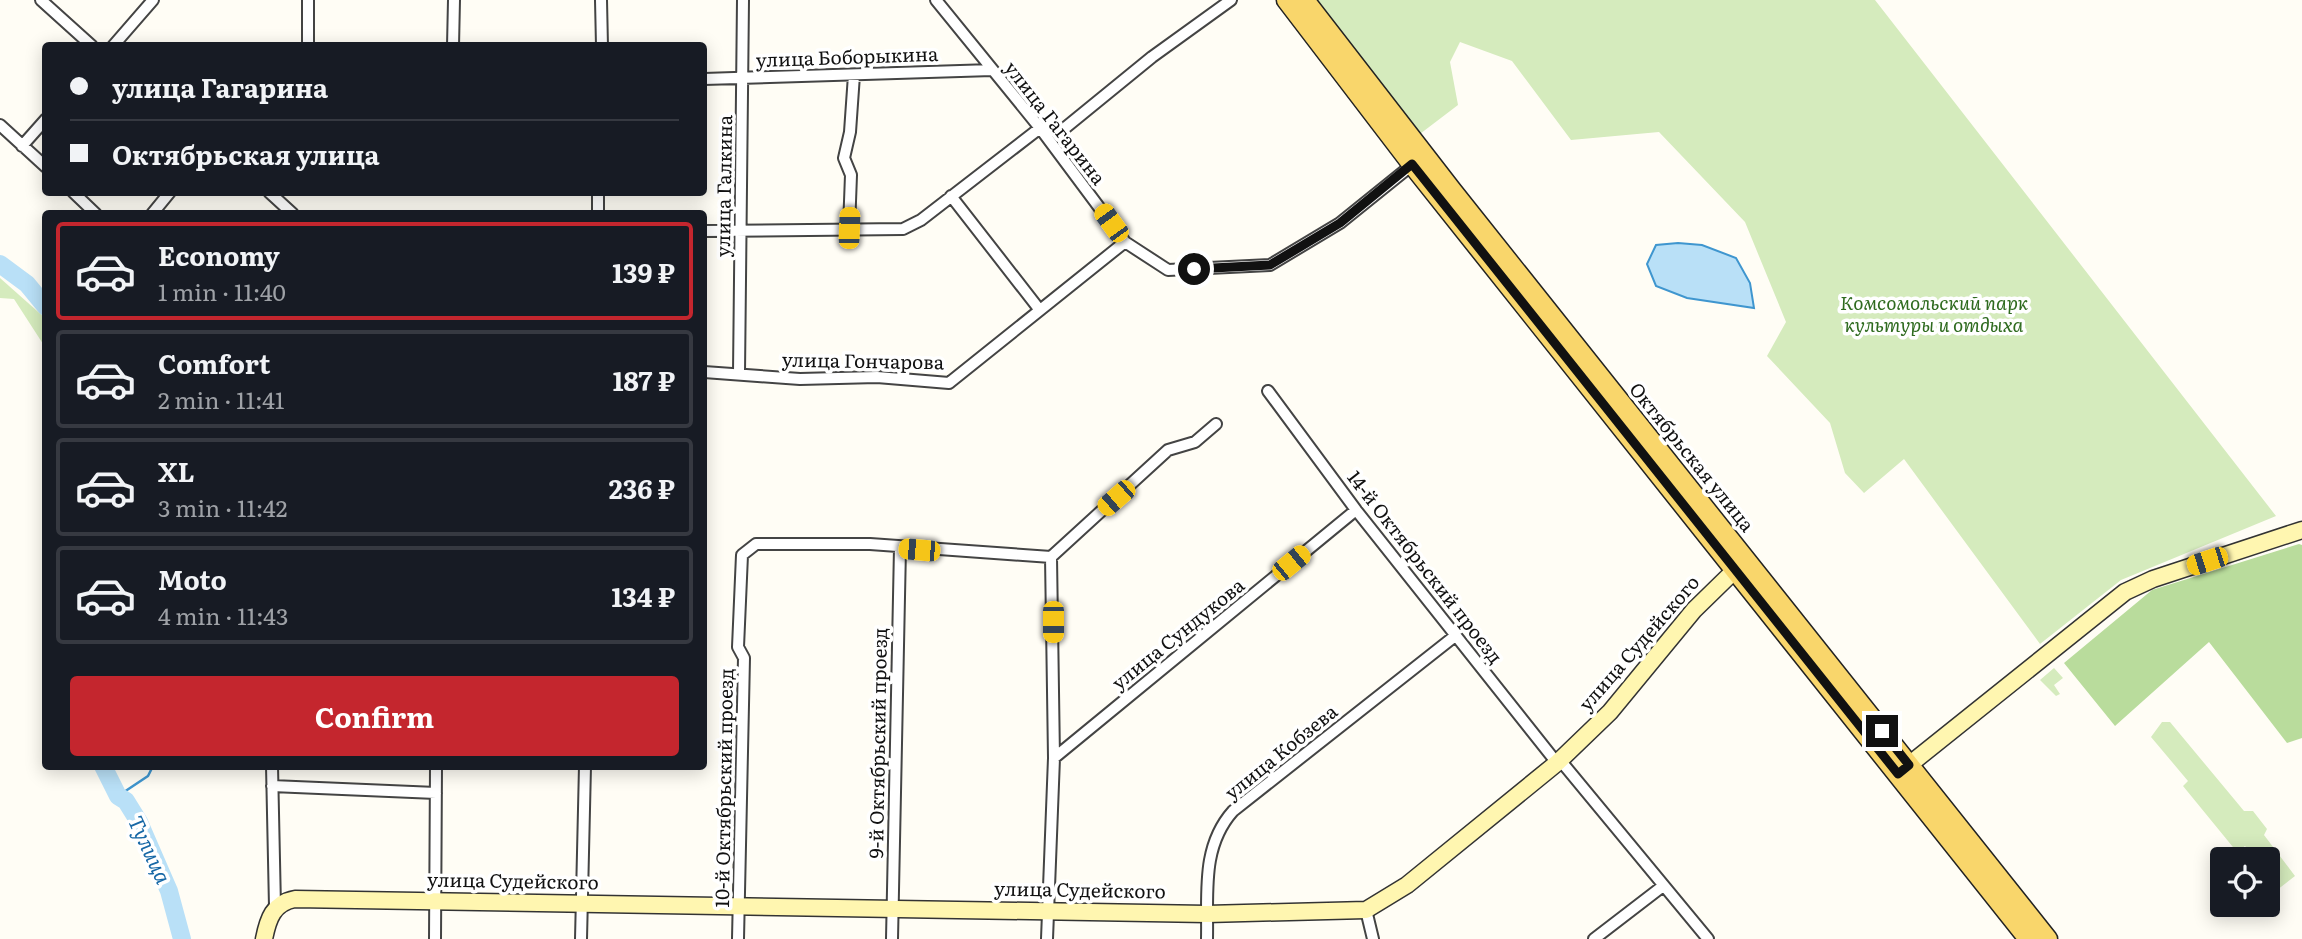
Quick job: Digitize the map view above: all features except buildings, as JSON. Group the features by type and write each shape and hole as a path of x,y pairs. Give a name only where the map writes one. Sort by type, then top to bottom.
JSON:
{"main road":[{"name":"Октябрьская улица","path":"1286,0 1412,164 1741,565"},
{"name":"Октябрьская улица","path":"1305,0 1741,565 1903,769 2028,939"},
{"name":"Октябрьская улица","path":"1903,769 2049,939"}],"street":[{"path":"41,0 88,42"},
{"path":"116,42 153,0"},
{"path":"307,42 308,0"},
{"path":"453,42 454,0"},
{"path":"601,0 602,42"},
{"name":"улица Галкина","path":"739,373 743,0"},
{"name":"улица Гагарина","path":"936,0 1040,128 1125,242 1168,270 1270,265 1340,223 1412,164"},
{"path":"707,231 903,229 921,220 1040,128 1060,132 1152,57 1231,0"},
{"name":"улица Боборыкина","path":"707,79 992,70"},
{"path":"849,228 851,175 844,158 850,132 854,75"},
{"path":"22,146 42,124"},
{"path":"0,125 42,164"},
{"path":"77,196 92,210"},
{"path":"155,210 167,196"},
{"path":"273,196 289,210"},
{"path":"951,196 1039,309"},
{"name":"улица Гончарова","path":"707,372 800,379 877,377 949,383 1125,242"},
{"name":"14-й Октябрьский проезд","path":"1268,391 1356,510 1455,636 1708,939"},
{"path":"900,548 1051,557 1168,450 1195,442 1216,424"},
{"name":"улица Сундукова","path":"1054,758 1356,510"},
{"path":"1903,769 2125,592 2146,582 2302,530"},
{"name":"10-й Октябрьский проезд","path":"738,939 744,659 738,647 742,555 756,544 870,544 900,548"},
{"name":"9-й Октябрьский проезд","path":"892,939 900,548"},
{"path":"1047,939 1054,758 1051,557"},
{"name":"улица Судейского","path":"275,907 284,901 295,899 1208,914 1366,910 1407,885 1558,761 1610,712 1694,610 1741,565"},
{"name":"улица Кобзева","path":"1207,939 1207,874 1215,836 1222,824 1233,811 1455,636"},
{"path":"264,939 267,922 275,907 272,770"},
{"path":"435,939 436,770"},
{"path":"581,939 585,770"},
{"path":"272,786 436,793"},
{"path":"1594,939 1662,886"},
{"path":"1366,910 1373,939"}],"green space":[{"name":"Комсомольский парк культуры и отдыха","path":"1310,0 1875,0 2276,516 2121,580 2040,644 1904,459 1864,493 1845,473 1830,423 1767,356 1786,322 1745,222 1659,132 1571,140 1512,61 1460,42 1450,62 1458,105 1412,140"},
{"path":"0,278 42,315 42,342 14,299 0,298"},
{"path":"2302,545 2302,738 2287,743 2209,642 2115,726 2064,663 2152,590"},
{"path":"2054,668 2063,678 2054,685 2060,694 2056,696 2040,680"},
{"path":"2162,722 2170,722 2244,811 2253,811 2267,829 2264,835 2273,847 2233,847 2183,786 2188,781 2151,737"},
{"path":"2280,856 2295,876 2280,888"}],"water":[{"path":"1656,245 1702,245 1736,258 1750,283 1754,308 1687,298 1656,286 1647,264"}],"waterway":[{"name":"Тулица","path":"0,264 27,284 42,302"},
{"name":"Тулица","path":"105,770 118,796 126,801 139,822 169,891 182,939"},
{"path":"118,796 148,776 151,770"}],"route":[{"path":"1194,269 1270,265 1340,223 1412,164 1898,774 1909,765 1882,731"}]}
